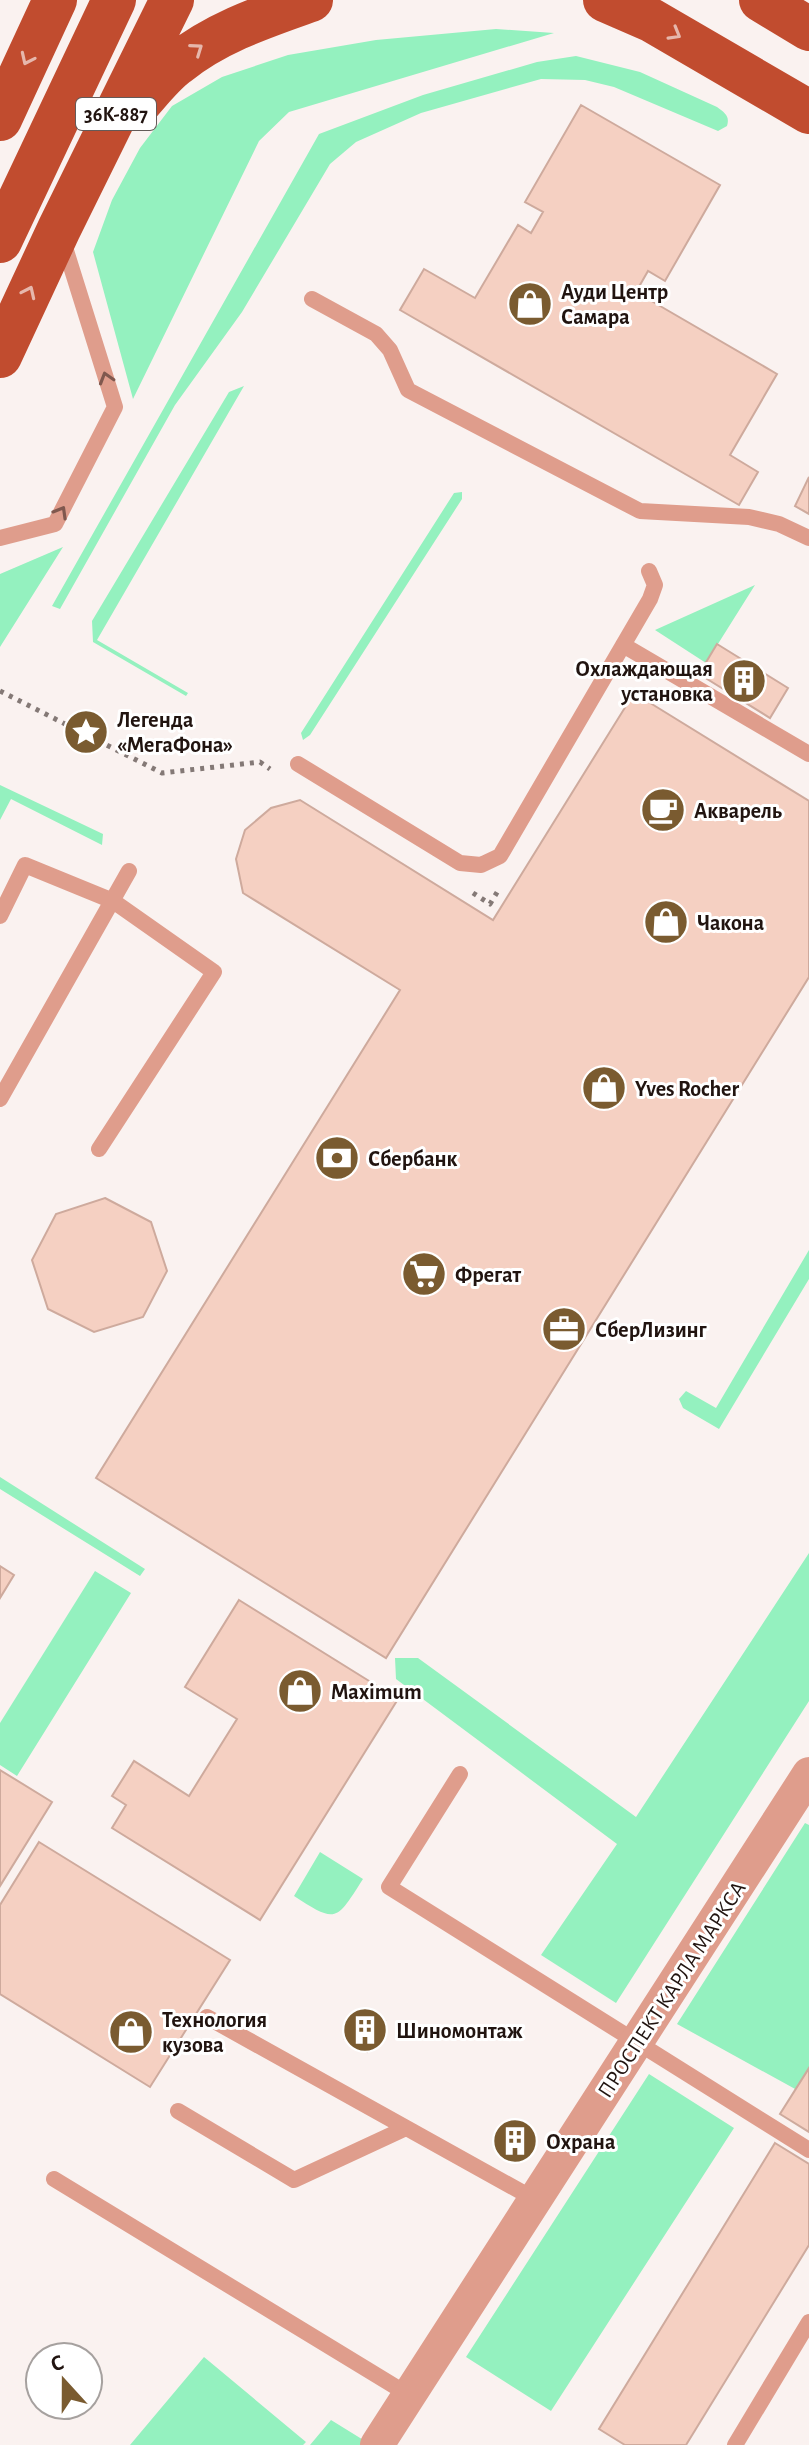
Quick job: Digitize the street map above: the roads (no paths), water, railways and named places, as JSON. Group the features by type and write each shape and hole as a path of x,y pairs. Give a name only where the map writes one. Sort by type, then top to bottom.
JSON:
{"main road":[{"path":"0,119 55,0"},
{"name":"36К-887","path":"0,241 45,163 114,0"},
{"name":"36К-887","path":"0,356 56,215 102,142 172,0"},
{"path":"102,142 174,66 209,41 241,25 311,0"},
{"path":"605,0 651,20 809,112"},
{"path":"761,0 809,29"}],"street":[{"name":"ПРОСПЕКТ КАРЛА МАРКСА","path":"377,2445 809,1774"}],"lane":[{"path":"0,538 55,524 115,407 56,215"},
{"path":"312,299 376,334 390,350 408,390 640,511 749,517 779,524 809,538"},
{"path":"298,764 460,863 481,865 500,856 650,599 655,585 649,571"},
{"path":"623,645 809,754"},
{"path":"0,916 25,865 113,901 214,972 99,1149"},
{"path":"0,1099 129,871"},
{"path":"460,1774 389,1887 809,2150"},
{"path":"207,2017 536,2200"},
{"path":"178,2111 294,2180 406,2128"},
{"path":"54,2179 409,2395"},
{"path":"735,2445 809,2322"}],"place":[{"name":"Ауди Центр Самара","path":"530,304"},
{"name":"Охлаждающая установка","path":"744,681"},
{"name":"Легенда «МегаФона»","path":"86,732"},
{"name":"Акварель","path":"663,810"},
{"name":"Чакона","path":"666,922"},
{"name":"Yves Rocher","path":"604,1088"},
{"name":"Сбербанк","path":"337,1158"},
{"name":"Фрегат","path":"424,1274"},
{"name":"СберЛизинг","path":"564,1329"},
{"name":"Maximum","path":"300,1691"},
{"name":"Шиномонтаж","path":"365,2030"},
{"name":"Технология кузова","path":"131,2032"},
{"name":"Охрана","path":"515,2141"}]}
